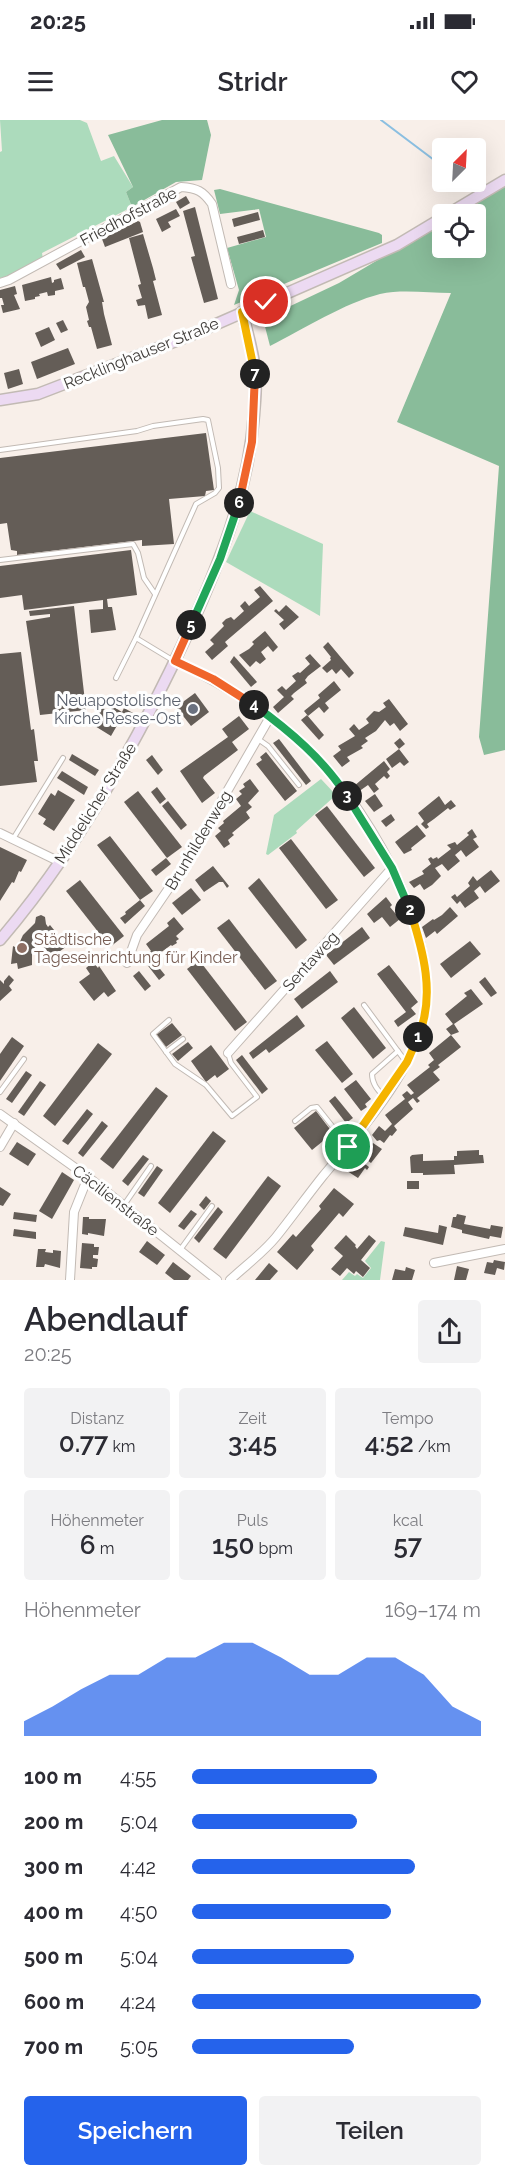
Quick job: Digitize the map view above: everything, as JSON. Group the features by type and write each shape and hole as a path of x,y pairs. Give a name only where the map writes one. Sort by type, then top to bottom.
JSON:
{"street":[{"path":"465,204 505,180"},
{"name":"Friedhofstraße","path":"0,283 181,187 195,188 205,193 212,204 231,284"},
{"name":"Recklinghauser Straße","path":"0,400 38,394 120,363 397,245 432,224"},
{"name":"Middelicher Straße","path":"0,940 27,908 87,821 143,725 175,661 220,559 235,520 252,442 255,369 242,312"},
{"path":"175,661 240,695 299,740 328,770 366,824 392,868 410,908 423,951 427,991 422,1029 407,1062 384,1097 348,1147 274,1239 230,1280"},
{"name":"Brunhildenweg","path":"127,963 137,935 184,866 270,717"},
{"path":"0,833 60,861"},
{"name":"Sentaweg","path":"228,1053 392,868"},
{"name":"Cäcilienstraße","path":"0,1114 88,1177 217,1280"},
{"path":"0,1147 14,1124"},
{"path":"70,1280 74,1212 88,1177"},
{"path":"434,1263 505,1249"}],"lane":[{"path":"0,450 137,431 153,426 203,418 208,420 218,468 219,488 215,493 196,504 116,678"},
{"path":"0,560 133,544 138,553 144,578 155,594"},
{"path":"136,638 175,661"},
{"path":"258,739 268,746 299,785"},
{"path":"13,839 63,758"},
{"path":"364,1005 407,1062"},
{"path":"169,1020 153,1034 175,1064 206,1085 232,1116 257,1097 231,1063 228,1053"},
{"path":"166,1052 183,1039"},
{"path":"384,1097 375,1087 372,1074 398,1051"},
{"path":"0,1092 24,1059"},
{"path":"295,1121 311,1108 317,1107 348,1147"},
{"path":"124,1206 151,1166"},
{"path":"180,1250 212,1206"}],"green space":[{"path":"0,120 80,120 87,123 101,161 114,156 133,187 126,192 132,207 42,253 43,259 9,276 0,278 0,152 2,151"},
{"path":"162,120 207,120 211,135 202,180 176,182 132,207 126,192 133,187 108,135"},
{"path":"505,184 505,750 484,755 479,737 499,466 397,422 451,293 406,291 380,294 339,310 270,346 263,319 339,283 432,228 432,258 486,258 486,204 472,204"},
{"path":"220,189 379,233 382,235 382,243 234,305 239,290 227,248 266,237 259,209 220,214 214,190"},
{"path":"250,511 323,544 320,616 226,562"},
{"path":"321,779 336,795 296,831 297,833 268,855 266,854 274,815"},
{"path":"381,1241 385,1242 380,1280 342,1280 349,1272 363,1278 371,1268 365,1261"}],"building":[{"path":"186,196 190,203 180,209 176,202"},
{"path":"195,207 218,299 204,303 191,257 195,256 183,211"},
{"path":"176,209 180,216 168,222 171,227 162,232 156,219"},
{"path":"258,212 260,220 234,227 232,219"},
{"path":"138,221 143,232 105,247 102,239"},
{"path":"263,230 265,237 239,244 237,237"},
{"path":"143,234 156,280 153,281 162,315 148,319 145,305 138,306 136,300 142,298 138,285 141,284 129,238"},
{"path":"81,250 85,257 60,270 56,264"},
{"path":"92,259 104,302 102,302 104,314 112,345 97,349 87,321 89,320 86,307 89,302 77,263"},
{"path":"51,277 52,283 61,278 64,289 55,291 55,295 48,296 47,292 39,294 40,296 35,299 25,301 22,285"},
{"path":"15,286 17,294 14,295 20,309 3,313 1,305 4,305 0,298 0,290"},
{"path":"63,320 68,330 61,333 56,323"},
{"path":"49,327 55,340 41,347 35,333"},
{"path":"68,348 75,364 37,379 31,362"},
{"path":"19,369 23,384 8,389 4,373"},
{"path":"206,433 214,490 206,491 205,496 169,499 174,544 142,546 142,540 17,555 17,551 11,550 7,523 0,524 0,458"},
{"path":"131,550 137,595 107,599 108,607 112,607 116,630 91,633 89,610 103,609 103,600 24,610 22,595 0,598 0,566"},
{"path":"260,586 273,601 225,642 228,646 212,660 205,652 214,644 210,640 224,626 222,623 226,619 231,617 234,620 244,611 240,606 245,601 249,606 260,597 254,590"},
{"path":"286,605 299,617 284,630 279,624 284,620 274,611 276,609 279,612"},
{"path":"74,606 86,710 40,715 26,621 50,617 50,614 30,616 29,611"},
{"path":"265,631 278,647 273,652 268,646 261,652 266,659 260,664 256,661 250,667 239,655 249,649 254,644 252,642"},
{"path":"328,642 354,673 349,678 341,669 336,674 332,669 327,673 322,668 331,660 323,647"},
{"path":"21,652 31,730 34,729 38,761 34,761 37,782 0,786 0,654"},
{"path":"310,654 321,666 308,676 305,680 307,683 291,696 294,699 278,713 273,707 284,697 277,690 282,686 286,690 296,681 292,676 300,673 310,664 305,658"},
{"path":"234,656 257,682 251,687 230,662"},
{"path":"334,681 341,690 325,703 329,708 324,713 319,707 308,716 304,711 320,698 318,695"},
{"name":"Neuapostolische Kirche Resse-Ost","path":"195,693 209,712 191,726 176,707"},
{"path":"389,699 408,724 400,731 394,723 390,726 385,720 376,731 365,738 368,741 361,746 363,748 347,757 350,761 342,767 333,756 341,750 338,746 355,736 349,729 354,724 359,730 369,723 366,719 374,711 379,712 386,707 383,703"},
{"path":"100,706 109,712 112,706 122,712 124,708 133,713 126,726 119,722 111,736 90,723"},
{"path":"307,715 324,735 319,740 301,720"},
{"path":"239,716 249,729 232,742 238,750 204,776 203,778 215,793 202,803 180,771 228,737 222,729"},
{"path":"400,738 405,744 399,749 394,743"},
{"path":"279,739 311,781 306,785 273,743"},
{"path":"399,749 409,762 404,766 400,762 392,768 386,759"},
{"path":"266,752 297,791 285,801 256,764 262,760 260,757"},
{"path":"72,754 99,770 95,776 69,760"},
{"path":"152,755 163,770 158,775 146,760"},
{"path":"384,761 390,769 387,772 390,776 387,779 384,776 375,784 379,789 374,793 368,785 358,792 354,786"},
{"path":"62,771 88,787 84,795 57,778"},
{"path":"250,779 259,791 248,803 252,807 246,812 250,818 232,833 234,835 228,840 230,844 224,848 215,836 221,831 218,828 241,806 236,799 242,794 239,791 245,787 243,784"},
{"path":"157,787 166,799 160,804 151,792"},
{"path":"58,790 75,800 54,831 43,824 46,819 38,814 51,793 55,796"},
{"path":"138,791 182,847 167,858 124,802"},
{"path":"375,794 383,806 374,812 365,801"},
{"path":"439,796 445,805 451,800 456,806 450,810 448,808 427,824 429,827 426,829 421,824 424,821 418,813"},
{"path":"168,801 187,825 181,830 162,806"},
{"path":"327,806 375,868 364,877 315,815"},
{"path":"391,814 395,820 386,827 381,821"},
{"path":"417,825 426,836 411,848 412,850 404,854 395,842"},
{"path":"472,829 477,837 473,839 479,847 466,857 461,850 455,855 460,861 448,871 442,864 435,868 441,876 432,885 424,890 420,884 414,888 409,882 424,874 422,871 431,864 428,859 437,857 438,859 451,849 447,845 455,842 457,845 469,835 467,833"},
{"path":"110,836 153,891 140,900 97,845"},
{"path":"291,839 338,900 326,909 279,848"},
{"path":"0,847 27,860 0,901"},
{"path":"166,858 171,864 156,876 151,870"},
{"path":"213,866 229,886 227,888 223,882 219,882 204,892 195,880"},
{"path":"491,870 500,881 485,893 480,886 474,891 479,898 465,908 460,901 457,904 451,897 455,894 457,897 470,886 468,883 473,876 477,881"},
{"path":"259,878 307,940 296,949 248,888"},
{"path":"80,880 124,936 110,947 66,891"},
{"path":"191,888 201,900 182,915 172,903"},
{"path":"386,897 392,905 390,907 400,919 390,927 382,917 374,923 367,914"},
{"path":"140,900 145,906 125,924 120,918"},
{"path":"450,907 458,916 437,934 435,931 426,938 422,927 442,915"},
{"path":"41,915 45,917 48,927 50,925 67,946 52,957 39,941 32,952 32,965 18,969 17,963 11,964 13,946 17,948 23,935 35,923 36,917"},
{"path":"174,917 184,929 176,936 179,939 177,943 152,959 165,975 159,980 142,958 151,951 146,944 169,926 167,923"},
{"path":"229,919 277,981 265,990 217,928"},
{"path":"362,927 370,938 334,965 326,955"},
{"path":"470,941 481,954 451,978 440,964"},
{"path":"199,960 247,1022 235,1031 187,969"},
{"path":"93,962 98,968 99,966 116,991 108,997 104,992 94,1001 79,982 90,974 86,968"},
{"path":"389,965 418,1002 411,1008 416,1014 398,1027 394,1021 406,1012 377,974"},
{"path":"139,971 151,986 145,991 133,976"},
{"path":"330,971 338,982 302,1009 294,999"},
{"path":"9,975 14,980 9,986 12,990 0,1001 0,980 4,984"},
{"path":"485,977 497,993 491,997 479,982"},
{"path":"471,989 483,1004 454,1024 459,1032 451,1035 446,1029 453,1024 445,1014 467,996 464,993"},
{"path":"354,1007 386,1048 373,1059 341,1018"},
{"path":"297,1015 305,1026 269,1053 266,1049 253,1059 249,1053"},
{"path":"172,1023 182,1035 166,1047 156,1035"},
{"path":"451,1035 461,1047 438,1065 440,1067 433,1072 440,1080 417,1098 420,1101 417,1103 413,1098 408,1102 413,1109 394,1126 397,1130 392,1136 390,1135 384,1143 377,1141 372,1135 379,1126 385,1131 392,1124 385,1115 405,1099 402,1095 407,1091 411,1095 414,1093 407,1085 430,1067 428,1065 434,1060 429,1053"},
{"path":"12,1037 24,1046 0,1081 0,1054"},
{"path":"327,1041 353,1074 342,1083 315,1050"},
{"path":"188,1042 193,1048 178,1061 172,1054"},
{"path":"98,1043 112,1054 55,1126 43,1116"},
{"path":"211,1045 229,1069 217,1078 215,1075 206,1082 191,1061"},
{"path":"242,1055 268,1089 262,1094 236,1060"},
{"path":"26,1071 32,1075 12,1103 6,1099"},
{"path":"356,1080 371,1099 365,1104 367,1107 361,1111 344,1089"},
{"path":"40,1081 46,1085 24,1116 18,1112"},
{"path":"156,1087 168,1096 113,1169 100,1159"},
{"path":"335,1096 353,1118 346,1123 329,1101"},
{"path":"87,1109 93,1114 68,1145 62,1141"},
{"path":"316,1111 333,1133 312,1150 294,1128"},
{"path":"102,1121 108,1126 83,1157 78,1153"},
{"path":"213,1131 226,1141 170,1213 158,1203"},
{"path":"17,1142 36,1154 28,1166 9,1154"},
{"path":"373,1143 382,1149 371,1163 358,1153 365,1144 369,1147"},
{"path":"479,1150 479,1155 483,1155 484,1163 454,1165 455,1174 411,1173 410,1157 412,1155 423,1154 423,1161 454,1160 457,1151"},
{"path":"143,1155 149,1159 128,1186 122,1181"},
{"path":"352,1159 358,1163 360,1160 369,1167 367,1170 365,1168 358,1178 344,1169"},
{"path":"157,1166 163,1170 144,1197 138,1193"},
{"path":"62,1172 74,1180 52,1219 39,1211"},
{"path":"268,1176 281,1186 226,1259 213,1249"},
{"path":"407,1181 419,1181 419,1189 407,1189"},
{"path":"0,1187 11,1194 3,1206 0,1205"},
{"path":"334,1188 354,1204 343,1217 339,1213 311,1246 314,1250 297,1270 277,1252 293,1234 296,1237 321,1209 319,1206"},
{"path":"206,1196 211,1201 204,1210 199,1205"},
{"path":"218,1207 223,1212 199,1243 194,1238"},
{"path":"191,1210 197,1214 184,1230 178,1226"},
{"path":"14,1212 37,1215 36,1222 13,1219"},
{"path":"457,1214 466,1216 464,1224 490,1229 491,1225 503,1227 501,1238 490,1236 489,1239 462,1233 462,1230 451,1227 453,1217"},
{"path":"83,1217 106,1219 104,1236 82,1234"},
{"path":"439,1225 447,1227 443,1245 403,1236 405,1227 438,1233"},
{"path":"14,1229 36,1232 36,1239 13,1236"},
{"path":"346,1235 357,1249 369,1235 376,1241 361,1260 370,1268 363,1277 347,1268 340,1276 331,1269 343,1256 334,1248"},
{"path":"147,1241 165,1255 157,1265 139,1252"},
{"path":"82,1243 99,1247 98,1255 93,1255 93,1258 98,1259 97,1267 80,1268"},
{"path":"38,1249 46,1249 45,1252 53,1253 53,1250 61,1251 60,1268 45,1264 44,1267 36,1267"},
{"path":"494,1260 505,1262 504,1270 497,1268 495,1275 484,1273 487,1262 493,1263"},
{"path":"173,1262 191,1276 188,1280 174,1280 165,1273"},
{"path":"269,1263 278,1271 270,1280 255,1280"},
{"path":"457,1266 469,1269 466,1280 454,1280"},
{"path":"406,1267 415,1270 412,1280 392,1280 395,1269 405,1271"}],"waterway":[{"path":"381,120 432,158"}],"place":[{"name":"Neuapostolische Kirche Resse-Ost","path":"193,709"},
{"name":"Städtische Tageseinrichtung für Kinder","path":"22,948"}],"route":[{"path":"266,302 242,312 255,369 252,442 245,481 235,520 220,559 175,661 240,695 285,728 316,757 328,770 366,824 392,868 410,908 423,951 427,991 422,1029 407,1062 379,1106 348,1147"}]}
